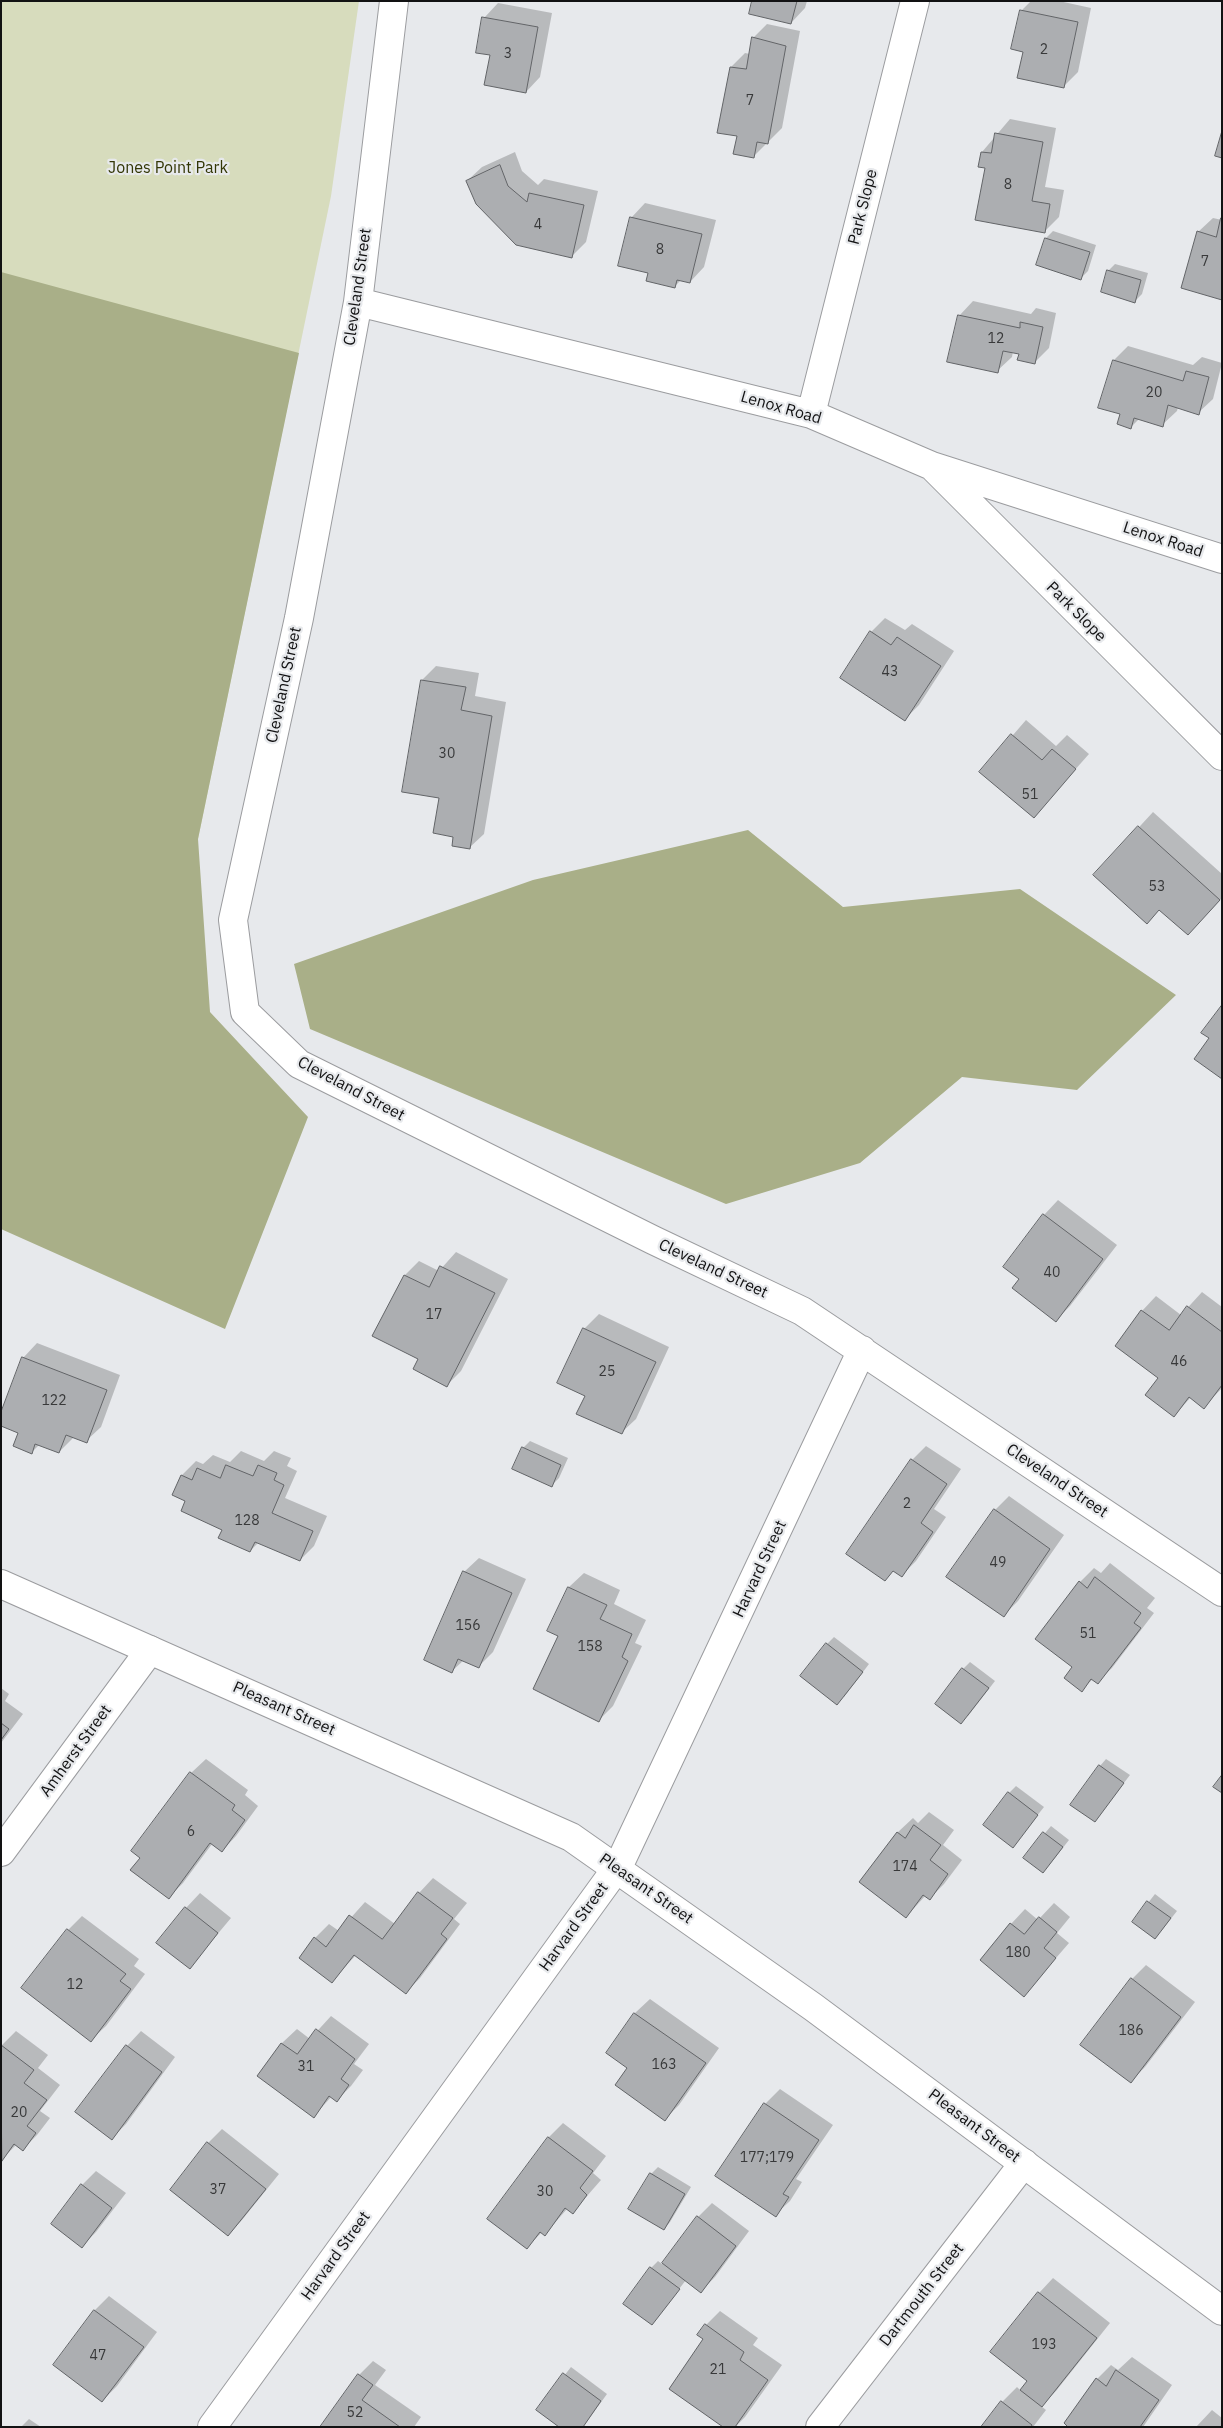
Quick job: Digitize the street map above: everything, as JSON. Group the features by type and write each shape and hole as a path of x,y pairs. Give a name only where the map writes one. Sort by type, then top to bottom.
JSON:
{"street":[{"name":"Cleveland Street","path":"394,1 358,302 299,618 233,920 245,1012 299,1064 653,1240 802,1311 1222,1592"},
{"name":"Park Slope","path":"811,414 915,1"},
{"name":"Lenox Road","path":"358,302 811,414 932,466 1222,559"},
{"name":"Park Slope","path":"932,466 1222,756"},
{"name":"Harvard Street","path":"212,2427 616,1868 721,1652 862,1350"},
{"name":"Pleasant Street","path":"1,1584 571,1837 813,2007 1222,2311"},
{"name":"Amherst Street","path":"1,1852 150,1650"},
{"name":"Dartmouth Street","path":"820,2427 1024,2163"}],"green space":[{"name":"Jones Point Park","path":"1,1 359,1 331,196 198,839 1,1207"},
{"name":"Jones Point Park","path":"1,272 299,353 198,839 210,1012 308,1117 225,1329 1,1229"},
{"path":"748,830 843,907 1020,889 1176,995 1077,1090 962,1077 860,1163 726,1204 310,1029 294,964 533,880"}],"building":[{"path":"752,1 797,1 791,24 749,14"},
{"path":"1020,10 1078,22 1064,88 1017,78 1023,52 1011,49"},
{"path":"482,17 538,27 526,93 484,85 490,55 476,53"},
{"path":"752,37 786,46 768,144 757,142 754,158 733,154 737,136 717,133 730,67 746,69"},
{"path":"1222,131 1222,158 1215,156"},
{"path":"995,133 1043,142 1032,201 1050,204 1045,233 975,220 985,168 978,167 981,152 991,153"},
{"path":"500,165 508,186 527,202 529,193 584,205 572,258 516,245 476,204 466,181"},
{"path":"630,217 702,234 690,283 677,280 675,288 646,281 648,273 618,266"},
{"path":"1221,218 1222,300 1181,288 1197,231 1216,237"},
{"path":"1045,238 1090,252 1081,280 1036,265"},
{"path":"1107,270 1141,280 1135,303 1101,292"},
{"path":"958,315 1020,328 1020,322 1043,327 1035,364 1017,360 1019,354 1003,351 998,373 947,362"},
{"path":"1113,360 1183,381 1186,371 1209,377 1199,415 1168,405 1163,427 1134,418 1131,429 1117,424 1120,414 1098,408"},
{"path":"870,631 891,645 897,637 941,666 905,721 840,678"},
{"path":"421,680 466,687 461,710 492,716 470,849 452,846 453,837 433,833 439,798 402,792"},
{"path":"1011,734 1042,760 1052,749 1076,769 1034,818 979,772"},
{"path":"1138,826 1220,900 1188,935 1159,910 1147,924 1093,875"},
{"path":"1222,1005 1222,1079 1194,1059 1209,1038 1201,1033"},
{"path":"1043,1214 1103,1259 1056,1322 1012,1288 1019,1279 1003,1267"},
{"path":"440,1266 495,1293 447,1387 413,1369 418,1359 372,1336 404,1275 429,1287"},
{"path":"1187,1306 1222,1332 1222,1385 1204,1409 1189,1397 1174,1417 1145,1395 1158,1378 1115,1346 1141,1310 1169,1330"},
{"path":"583,1328 656,1362 622,1434 576,1414 585,1396 557,1383"},
{"path":"22,1357 107,1390 87,1443 66,1435 59,1453 35,1444 32,1454 13,1446 18,1433 1,1426 1,1412"},
{"path":"522,1447 561,1465 552,1487 512,1469"},
{"path":"911,1459 947,1484 921,1523 933,1532 902,1577 893,1571 885,1581 846,1554"},
{"path":"226,1465 253,1476 258,1465 277,1473 274,1480 284,1485 272,1513 313,1531 300,1561 255,1542 250,1552 218,1538 222,1530 181,1511 185,1501 172,1495 181,1475 192,1480 197,1468 220,1478"},
{"path":"994,1509 1050,1549 1004,1617 946,1577"},
{"path":"463,1571 512,1593 479,1668 458,1659 452,1673 424,1660"},
{"path":"1095,1577 1141,1613 1134,1623 1141,1628 1098,1684 1091,1679 1082,1692 1064,1678 1072,1667 1035,1639 1079,1581 1087,1588"},
{"path":"568,1587 607,1605 600,1619 632,1634 622,1657 628,1661 599,1722 533,1689 558,1636 547,1631"},
{"path":"826,1643 863,1672 837,1705 800,1676"},
{"path":"962,1668 989,1688 961,1724 935,1704"},
{"path":"1,1723 9,1729 1,1740"},
{"path":"1099,1765 1124,1783 1095,1822 1070,1805"},
{"path":"190,1772 235,1805 232,1810 245,1820 222,1852 210,1843 169,1899 130,1870 140,1858 131,1851"},
{"path":"1222,1775 1222,1793 1213,1787"},
{"path":"1008,1792 1038,1815 1013,1848 983,1825"},
{"path":"914,1825 941,1845 930,1860 948,1874 930,1900 923,1895 906,1918 859,1882 897,1832 905,1838"},
{"path":"1043,1832 1063,1847 1043,1873 1023,1858"},
{"path":"418,1892 453,1918 441,1934 447,1939 406,1994 354,1955 332,1983 299,1958 314,1937 326,1947 349,1915 382,1939"},
{"path":"1147,1901 1171,1918 1155,1939 1132,1922"},
{"path":"185,1907 218,1933 190,1969 156,1943"},
{"path":"1039,1917 1057,1932 1044,1948 1056,1958 1024,1997 980,1960 1010,1923 1024,1934"},
{"path":"67,1929 126,1974 120,1981 131,1989 91,2042 21,1988"},
{"path":"1131,1978 1181,2017 1131,2083 1080,2045"},
{"path":"634,2013 706,2063 665,2121 615,2085 627,2068 606,2053"},
{"path":"316,2029 355,2059 341,2079 349,2085 337,2102 329,2096 314,2118 257,2076 281,2043 297,2054"},
{"path":"1,2045 34,2070 24,2083 47,2100 27,2126 36,2133 23,2151 14,2144 2,2161"},
{"path":"126,2045 162,2072 112,2140 75,2112"},
{"path":"764,2103 819,2140 783,2194 789,2197 776,2217 715,2176"},
{"path":"548,2137 593,2171 580,2188 587,2195 573,2214 565,2208 545,2236 540,2232 527,2249 487,2219"},
{"path":"207,2142 266,2189 228,2236 170,2190"},
{"path":"650,2173 685,2194 664,2230 628,2209"},
{"path":"81,2184 112,2208 82,2248 51,2224"},
{"path":"697,2216 736,2246 701,2293 662,2263"},
{"path":"650,2267 680,2289 652,2325 623,2304"},
{"path":"1038,2292 1097,2338 1042,2407 1020,2390 1027,2381 990,2352"},
{"path":"94,2310 144,2347 102,2402 53,2365"},
{"path":"705,2324 744,2352 740,2360 768,2380 735,2427 723,2427 669,2389 703,2339 697,2335"},
{"path":"1116,2370 1159,2400 1140,2427 1068,2427 1064,2423 1096,2378 1106,2386"},
{"path":"563,2373 601,2401 583,2427 559,2427 536,2410"},
{"path":"358,2374 373,2385 362,2400 400,2427 320,2427"},
{"path":"1001,2401 1032,2425 1031,2427 981,2427"}]}
